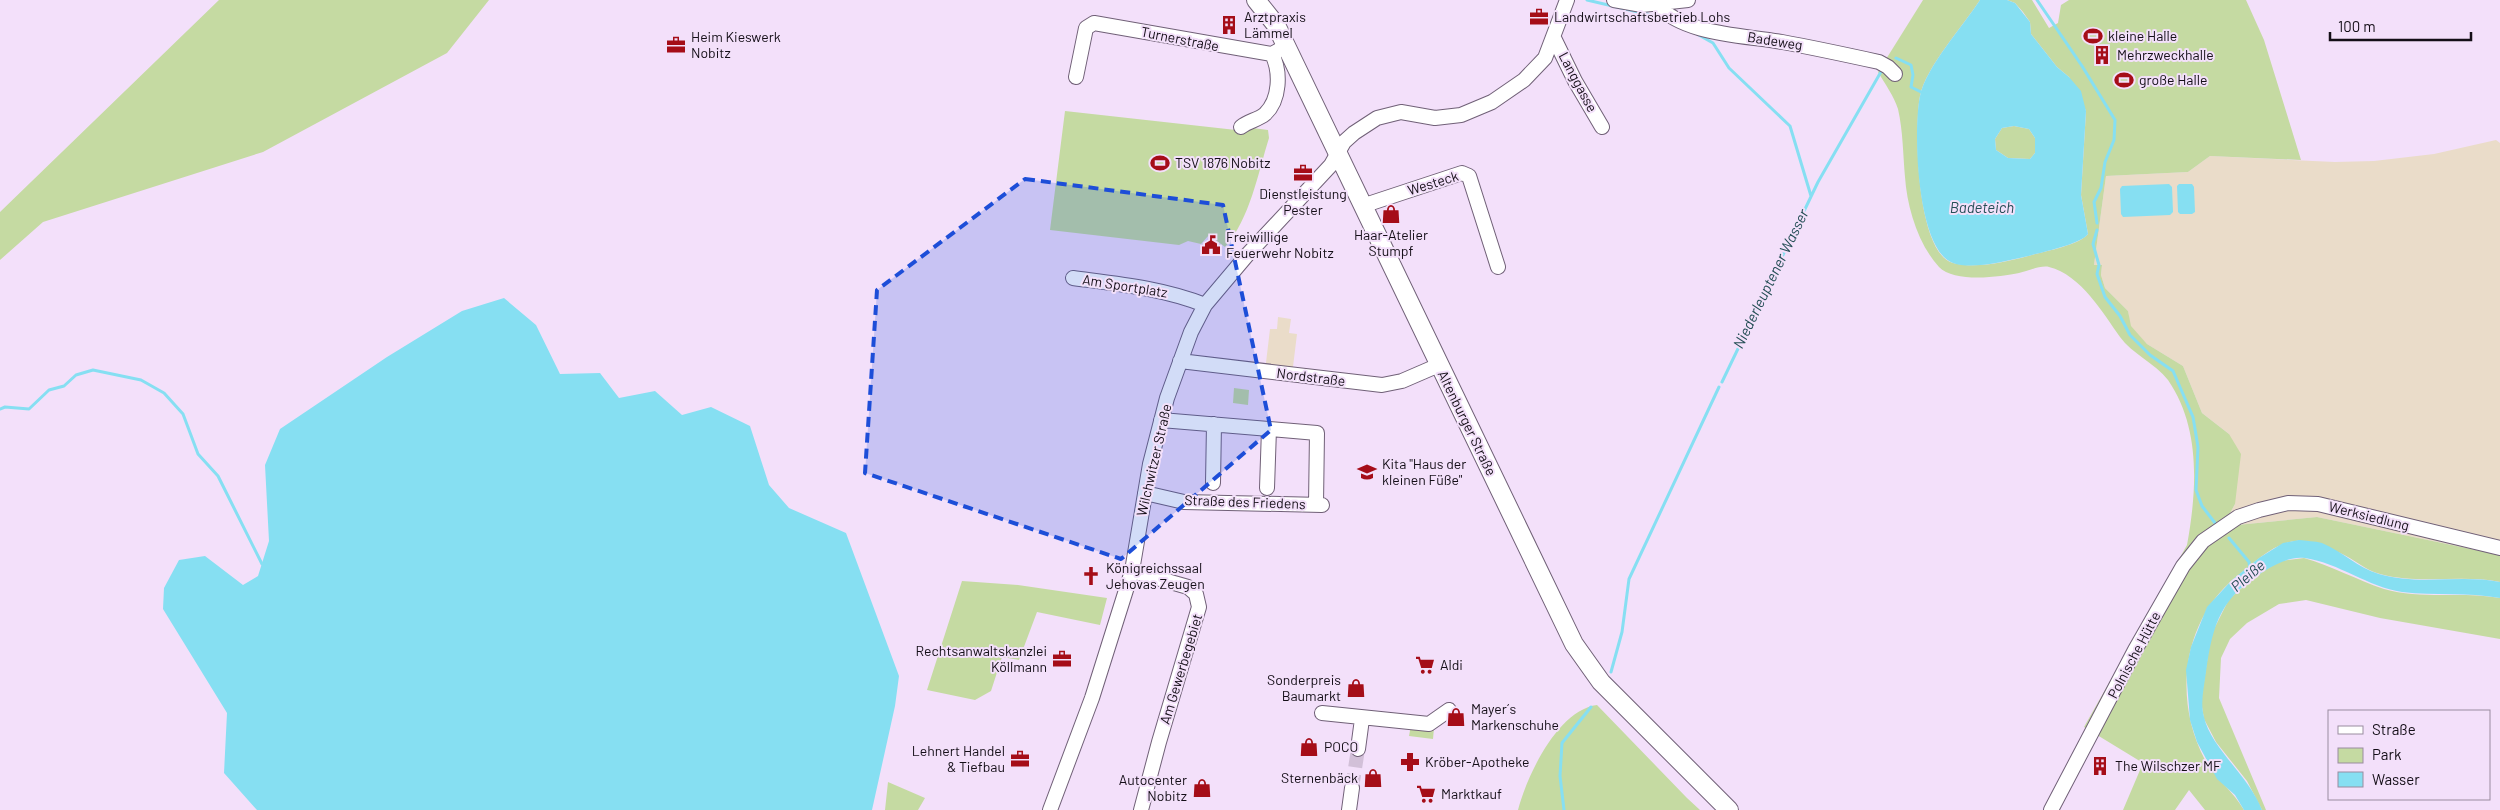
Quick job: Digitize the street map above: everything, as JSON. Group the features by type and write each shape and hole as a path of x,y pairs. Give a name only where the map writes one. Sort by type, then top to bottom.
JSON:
{"main road":[{"name":"Altenburger Straße","path":"1258,1 1276,25 1279,50 1338,154 1574,644 1601,682 1729,810"}],"street":[{"name":"Langgasse","path":"1338,154 1344,142 1354,132 1377,118 1401,112 1435,118 1461,115 1492,102 1524,80 1546,58 1566,0"},
{"path":"1614,0 1642,5 1688,0"},
{"name":"Badeweg","path":"1656,4 1675,20 1698,27 1731,35 1810,47 1879,62 1895,74"},
{"name":"Turnerstraße","path":"1076,77 1083,35 1089,24 1094,23 1279,50"},
{"name":"Langgasse","path":"1554,38 1575,81 1602,127"},
{"path":"1241,127 1264,115 1274,104 1277,89 1275,60 1279,50"},
{"name":"Wilchwitzer Straße","path":"1050,810 1092,698 1132,571 1145,494 1161,420 1180,361 1205,306 1248,254 1331,165 1338,154"},
{"name":"Westeck","path":"1362,206 1462,173 1469,176 1498,267"},
{"name":"Am Sportplatz","path":"1073,278 1154,289 1180,295 1205,306"},
{"name":"Nordstraße","path":"1180,361 1382,385 1402,381 1439,365"},
{"name":"Straße des Friedens","path":"1145,494 1184,502 1319,504 1317,433 1161,420"},
{"name":"Straße des Friedens","path":"1212,483 1214,424"},
{"name":"Straße des Friedens","path":"1267,488 1268,429"},
{"name":"Werksiedlung","path":"2238,517 2288,503 2318,504 2500,548"},
{"name":"Polnische Hütte","path":"2051,810 2135,650 2183,566 2203,541 2238,517"},
{"name":"Am Gewerbegebiet","path":"1132,571 1188,587 1196,594 1199,607 1141,810"},
{"path":"1322,713 1362,719 1429,724 1449,710"},
{"path":"1358,749 1362,719"},
{"path":"1349,810 1352,788"}],"highlighted area":[{"path":"1025,179 1223,205 1271,430 1121,559 865,473 877,290"}],"shaded area":[{"path":"2496,140 2500,143 2500,555 2317,517 2237,525 2229,515 2235,504 2229,434 2202,413 2183,366 2147,344 2130,326 2128,311 2105,288 2101,275 2102,266 2094,265 2106,176 2188,172 2210,156 2335,162 2374,161 2434,154"},
{"path":"1278,317 1291,319 1289,333 1297,334 1292,375 1265,371 1270,329 1277,329"}],"green space":[{"path":"219,0 489,0 447,53 263,152 43,222 0,260 0,212"},
{"path":"1923,0 1980,0 1930,72 1920,96 1917,133 1920,187 1931,237 1941,254 1953,263 1981,265 2019,258 2069,245 2088,234 2081,195 2086,111 2069,77 2057,67 2031,34 2030,22 2023,12 2015,3 2007,0 2032,0 2049,28 2058,23 2061,5 2069,0 2246,0 2264,40 2301,160 2210,156 2188,172 2106,176 2094,265 2102,265 2101,275 2105,288 2128,311 2131,326 2147,344 2183,366 2202,413 2229,434 2241,454 2235,504 2229,515 2237,525 2317,517 2500,555 2500,582 2470,579 2410,579 2380,574 2334,550 2296,541 2279,546 2264,554 2236,577 2218,595 2204,616 2194,638 2188,662 2187,687 2189,712 2195,736 2205,760 2244,810 2205,810 2189,790 2175,810 2123,810 2143,763 2084,727 2187,545 2194,481 2191,439 2179,399 2168,380 2157,368 2125,343 2099,306 2071,278 2061,271 2049,267 2038,267 2019,273 1978,278 1955,275 1939,267 1925,247 1915,225 1908,200 1898,109 1878,72"},
{"name":"TSV 1876 Nobitz","path":"1065,111 1236,130 1237,126 1268,130 1269,138 1257,180 1247,209 1234,236 1225,247 1209,235 1201,244 1188,241 1179,245 1050,230"},
{"path":"2014,126 2029,129 2035,138 2035,153 2030,159 2008,158 1996,150 1995,139 2002,128"},
{"path":"1234,388 1249,390 1248,405 1233,403"},
{"path":"2304,558 2384,589 2398,592 2500,598 2500,639 2380,618 2306,600 2279,604 2247,623 2230,639 2221,658 2219,698 2266,810 2262,810 2247,781 2216,742 2204,719 2201,701 2211,635 2229,599 2256,576 2280,561"},
{"path":"962,581 1018,585 1107,598 1100,625 1037,612 1019,660 1002,657 991,691 975,700 927,690"},
{"path":"1597,705 1700,810 1518,810 1522,796 1537,763 1557,731 1569,719 1583,710"},
{"path":"1411,725 1434,728 1433,739 1409,736"},
{"path":"888,782 925,798 918,810 885,810"}],"water":[{"name":"Badeteich","path":"1980,0 2007,0 2015,3 2030,22 2031,34 2057,67 2081,91 2086,111 2081,195 2088,234 2077,242 2048,251 1998,263 1969,266 1953,263 1941,253 1931,236 1924,213 1920,187 1917,134 1920,96 1930,72","holes":["2014,126 2029,129 2035,138 2035,153 2030,159 2008,158 1996,150 1995,139 2002,128"]},
{"path":"2169,184 2172,187 2173,212 2170,215 2123,217 2121,214 2120,189 2122,186"},
{"path":"2179,184 2192,184 2194,187 2195,212 2192,214 2180,214 2178,212 2177,186"},
{"path":"504,298 536,325 560,374 600,373 619,398 655,391 682,415 711,407 750,426 769,485 789,508 846,533 899,676 895,706 872,810 257,810 224,773 227,713 163,609 164,588 179,560 205,556 243,585 258,576 269,541 265,465 280,429 387,357 462,311"},
{"name":"Pleiße","path":"2299,540 2322,543 2357,564 2379,574 2424,580 2470,579 2500,582 2500,598 2402,592 2377,585 2330,565 2305,558 2290,559 2280,563 2251,580 2229,601 2216,625 2209,654 2202,700 2204,717 2214,740 2248,785 2262,810 2244,810 2235,795 2217,779 2197,742 2190,720 2186,670 2191,647 2207,607 2232,580 2259,558 2283,543"}],"waterway":[{"name":"Niederleuptener Wasser","path":"1587,0 1651,15 1668,21"},
{"path":"2037,0 2082,66 2115,120 2114,140 2105,162 2101,188 2094,202 2097,223"},
{"name":"Niederleuptener Wasser","path":"1697,34 1713,43 1729,68 1790,126 1811,196"},
{"path":"1896,58 1911,65 1913,75 1911,87 1921,92"},
{"name":"Niederleuptener Wasser","path":"1722,382 1818,182 1882,70"},
{"path":"2097,230 2093,244 2099,265 2097,274 2105,297 2120,316 2130,335 2150,355 2173,371 2193,417 2198,447 2196,490 2202,506 2215,523"},
{"path":"0,409 5,407 29,409 49,390 64,386 76,375 93,370 141,380 164,393 183,414 198,454 218,476 262,564"},
{"name":"Niederleuptener Wasser","path":"1611,672 1622,632 1629,579 1719,387"},
{"name":"Pleiße","path":"2229,538 2249,562 2250,570"},
{"name":"Niederleuptener Wasser","path":"1564,810 1560,776 1562,743 1591,707"}],"tunnel":[{"path":"1352,788 1358,749"}],"place":[{"name":"Landwirtschaftsbetrieb Lohs","path":"1539,17"},
{"name":"Arztpraxis Lämmel","path":"1229,25"},
{"name":"kleine Halle","path":"2093,36"},
{"name":"Heim Kieswerk Nobitz","path":"676,45"},
{"name":"Mehrzweckhalle","path":"2102,55"},
{"name":"große Halle","path":"2124,80"},
{"name":"TSV 1876 Nobitz","path":"1160,163"},
{"name":"Dienstleistung Pester","path":"1303,173"},
{"name":"Haar-Atelier Stumpf","path":"1391,214"},
{"name":"Freiwillige Feuerwehr Nobitz","path":"1211,245"},
{"name":"Kita \"Haus der kleinen Füße\"","path":"1367,472"},
{"name":"Königreichssaal Jehovas Zeugen","path":"1091,576"},
{"name":"Rechtsanwaltskanzlei Köllmann","path":"1062,659"},
{"name":"Aldi","path":"1425,665"},
{"name":"Sonderpreis Baumarkt","path":"1356,688"},
{"name":"Mayer´s Markenschuhe","path":"1456,717"},
{"name":"POCO","path":"1309,747"},
{"name":"Lehnert Handel & Tiefbau","path":"1020,759"},
{"name":"Kröber-Apotheke","path":"1410,762"},
{"name":"The Wilschzer MF","path":"2100,766"},
{"name":"Sternenbäck","path":"1373,778"},
{"name":"Autocenter Nobitz","path":"1202,788"},
{"name":"Marktkauf","path":"1426,794"}]}
